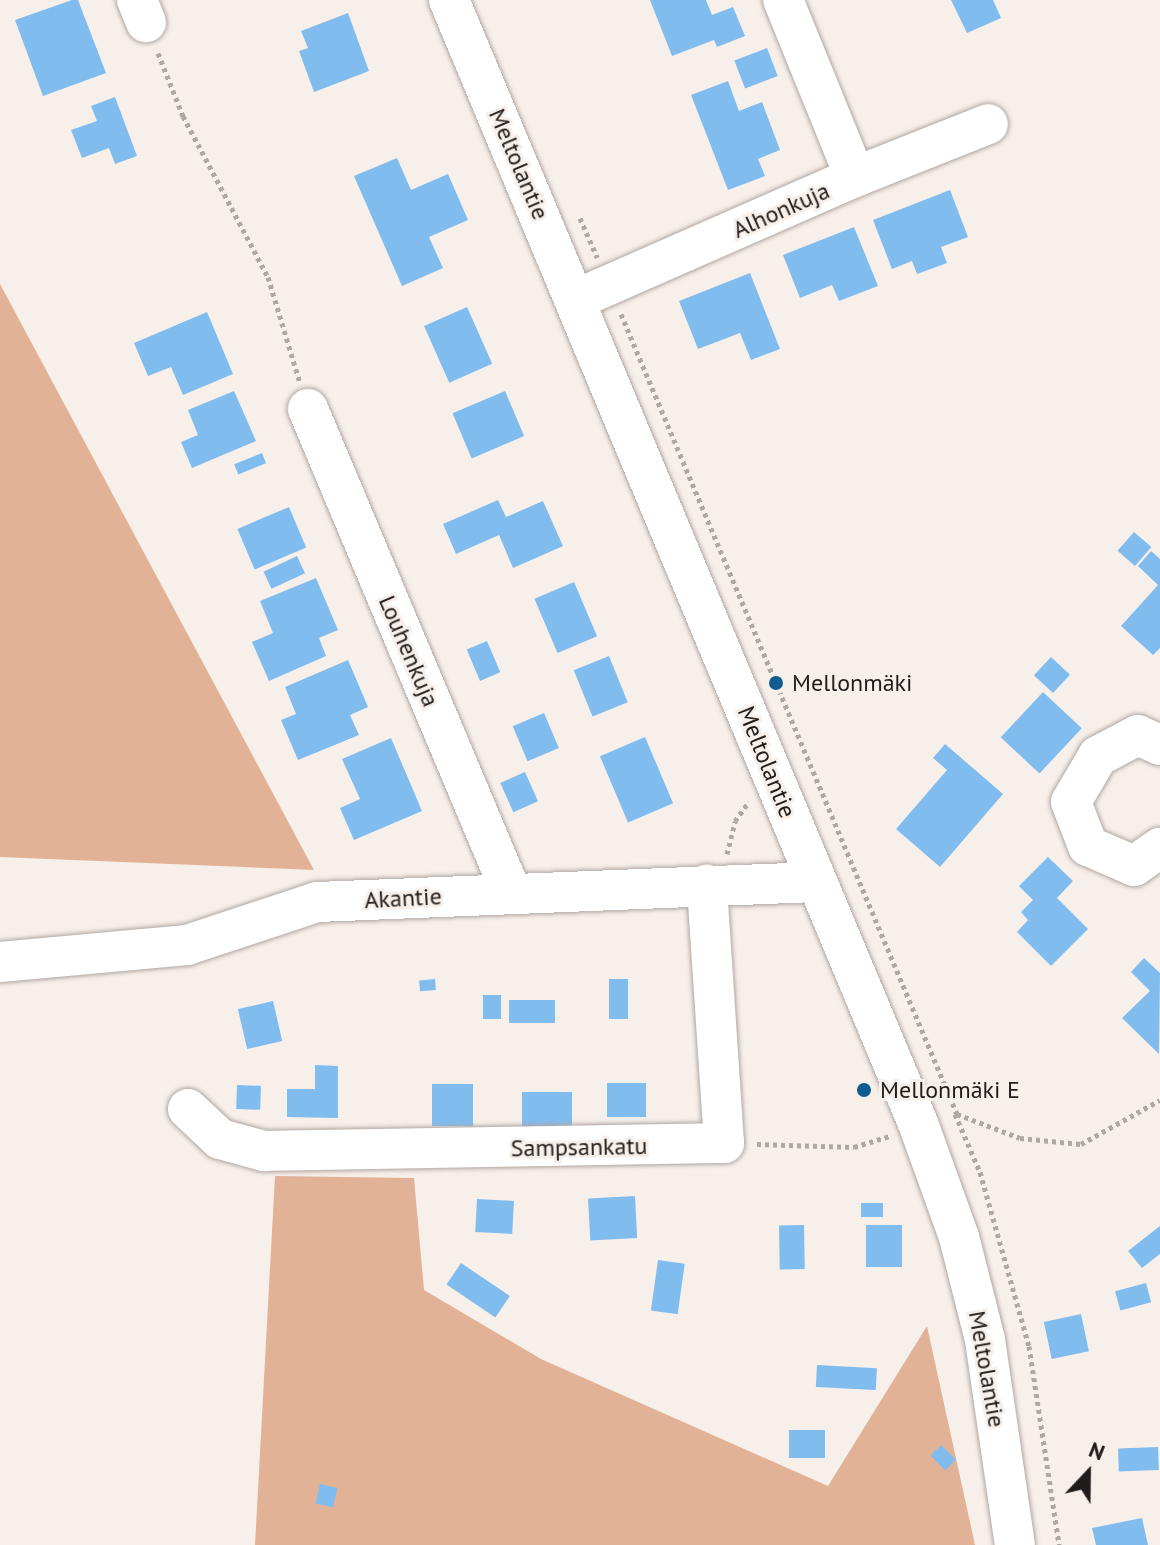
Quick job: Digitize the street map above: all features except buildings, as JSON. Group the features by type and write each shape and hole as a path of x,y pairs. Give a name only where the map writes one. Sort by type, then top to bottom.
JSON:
{"street":[{"name":"Meltolantie","path":"449,0 577,299 813,882 919,1126 959,1237 985,1340 1015,1545"},
{"name":"Alhonkuja","path":"577,299 855,177 783,0"},
{"path":"855,177 988,124"},
{"name":"Louhenkuja","path":"308,409 511,892"},
{"path":"1160,745 1138,735 1098,756 1071,802 1088,846 1134,866 1160,848"},
{"name":"Akantie","path":"0,962 187,945 317,902 813,882"},
{"path":"707,885 724,1143"},
{"name":"Sampsankatu","path":"188,1109 220,1139 264,1151 724,1143"}],"path":[{"path":"142,11 183,116 268,277 308,409"},
{"path":"737,590 957,1114"},
{"path":"724,1143 854,1147 957,1114 1020,1138 1081,1144 1160,1100"}],"shaded area":[{"path":"0,284 314,870 0,857"},
{"path":"275,1176 414,1178 424,1290 541,1359 828,1486 927,1326 975,1545 255,1545"}],"place":[{"name":"Mellonmäki","path":"776,683"},
{"name":"Mellonmäki E","path":"864,1090"}]}
